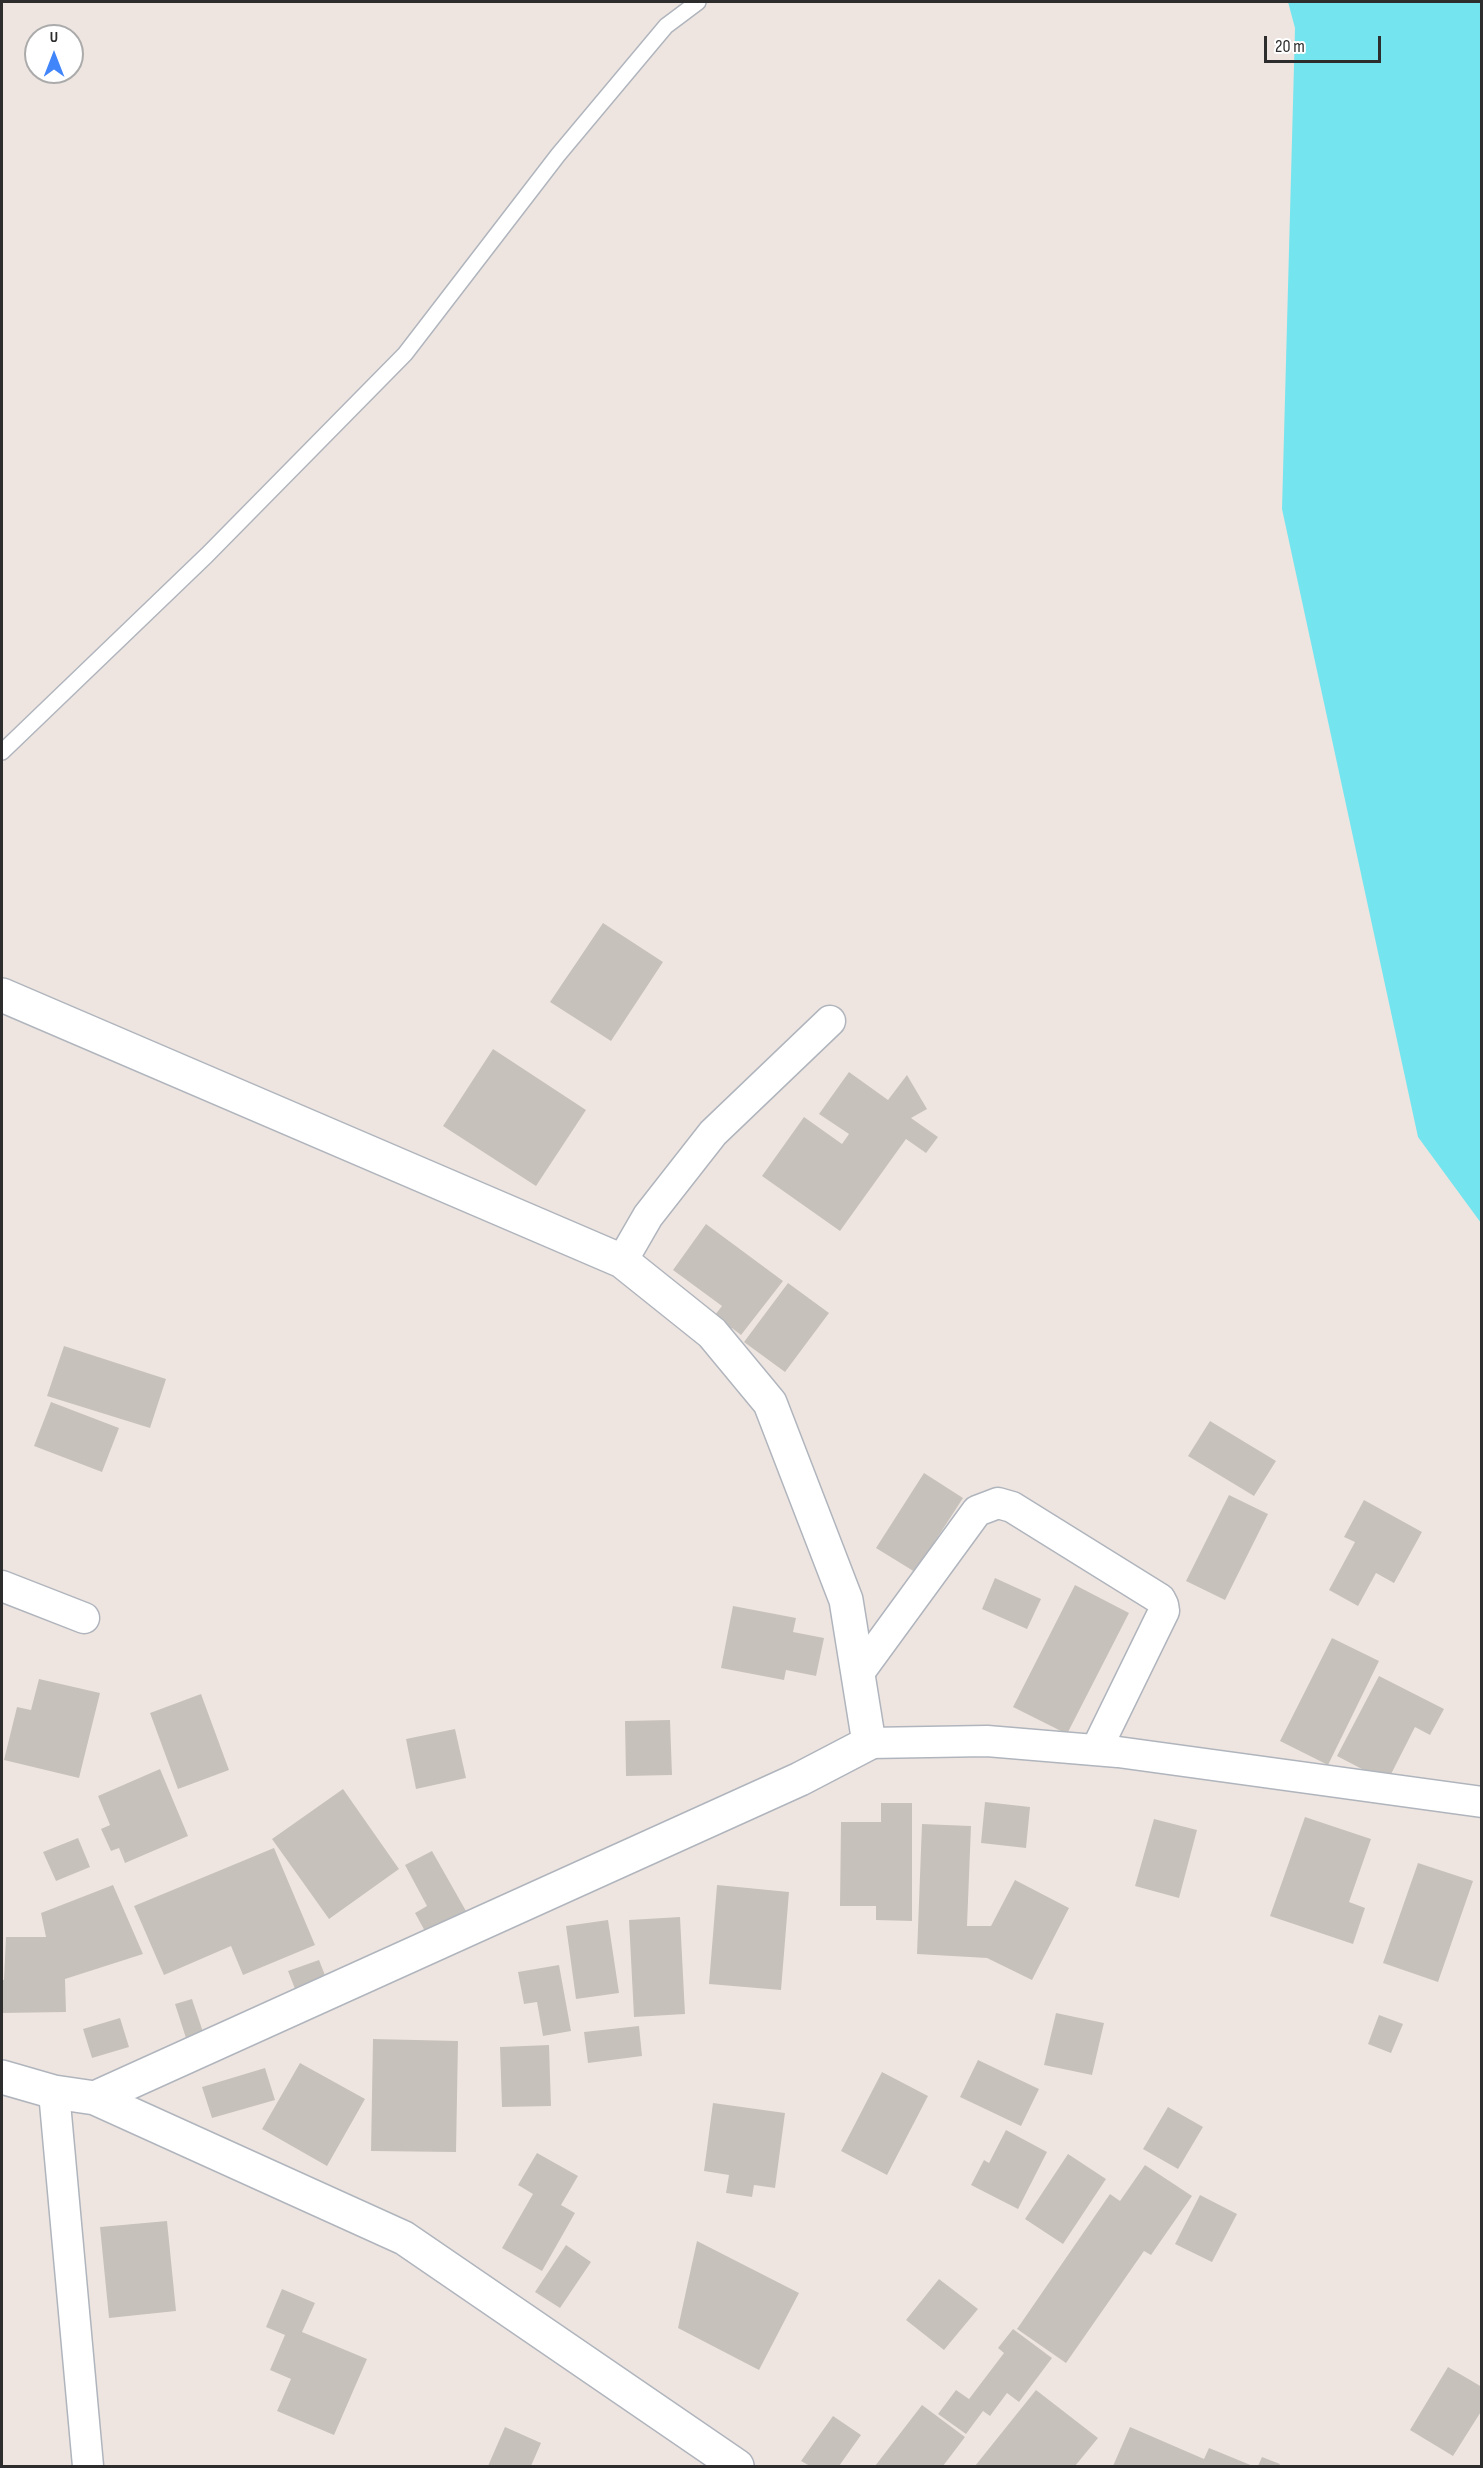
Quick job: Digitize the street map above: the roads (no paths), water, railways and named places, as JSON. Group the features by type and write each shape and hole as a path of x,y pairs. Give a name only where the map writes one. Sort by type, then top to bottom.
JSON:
{"street":[{"path":"2,995 622,1261 712,1333 770,1403 846,1600 869,1743"},
{"path":"622,1261 648,1216 713,1133 830,1021"},
{"path":"858,1674 977,1510 998,1503 1011,1507 1160,1599 1164,1605 1164,1611 1096,1750"},
{"path":"2,1586 84,1618"},
{"path":"95,2098 800,1779 869,1743 987,1741 1096,1750 1482,1802"},
{"path":"2,2077 54,2092 95,2098 404,2238 737,2466"},
{"path":"54,2092 88,2466"}],"lane":[{"path":"2,752 207,555 405,354 558,155 666,26 698,2"}],"water":[{"path":"1288,2 1481,2 1481,1223 1418,1137 1282,509 1295,28"}]}
